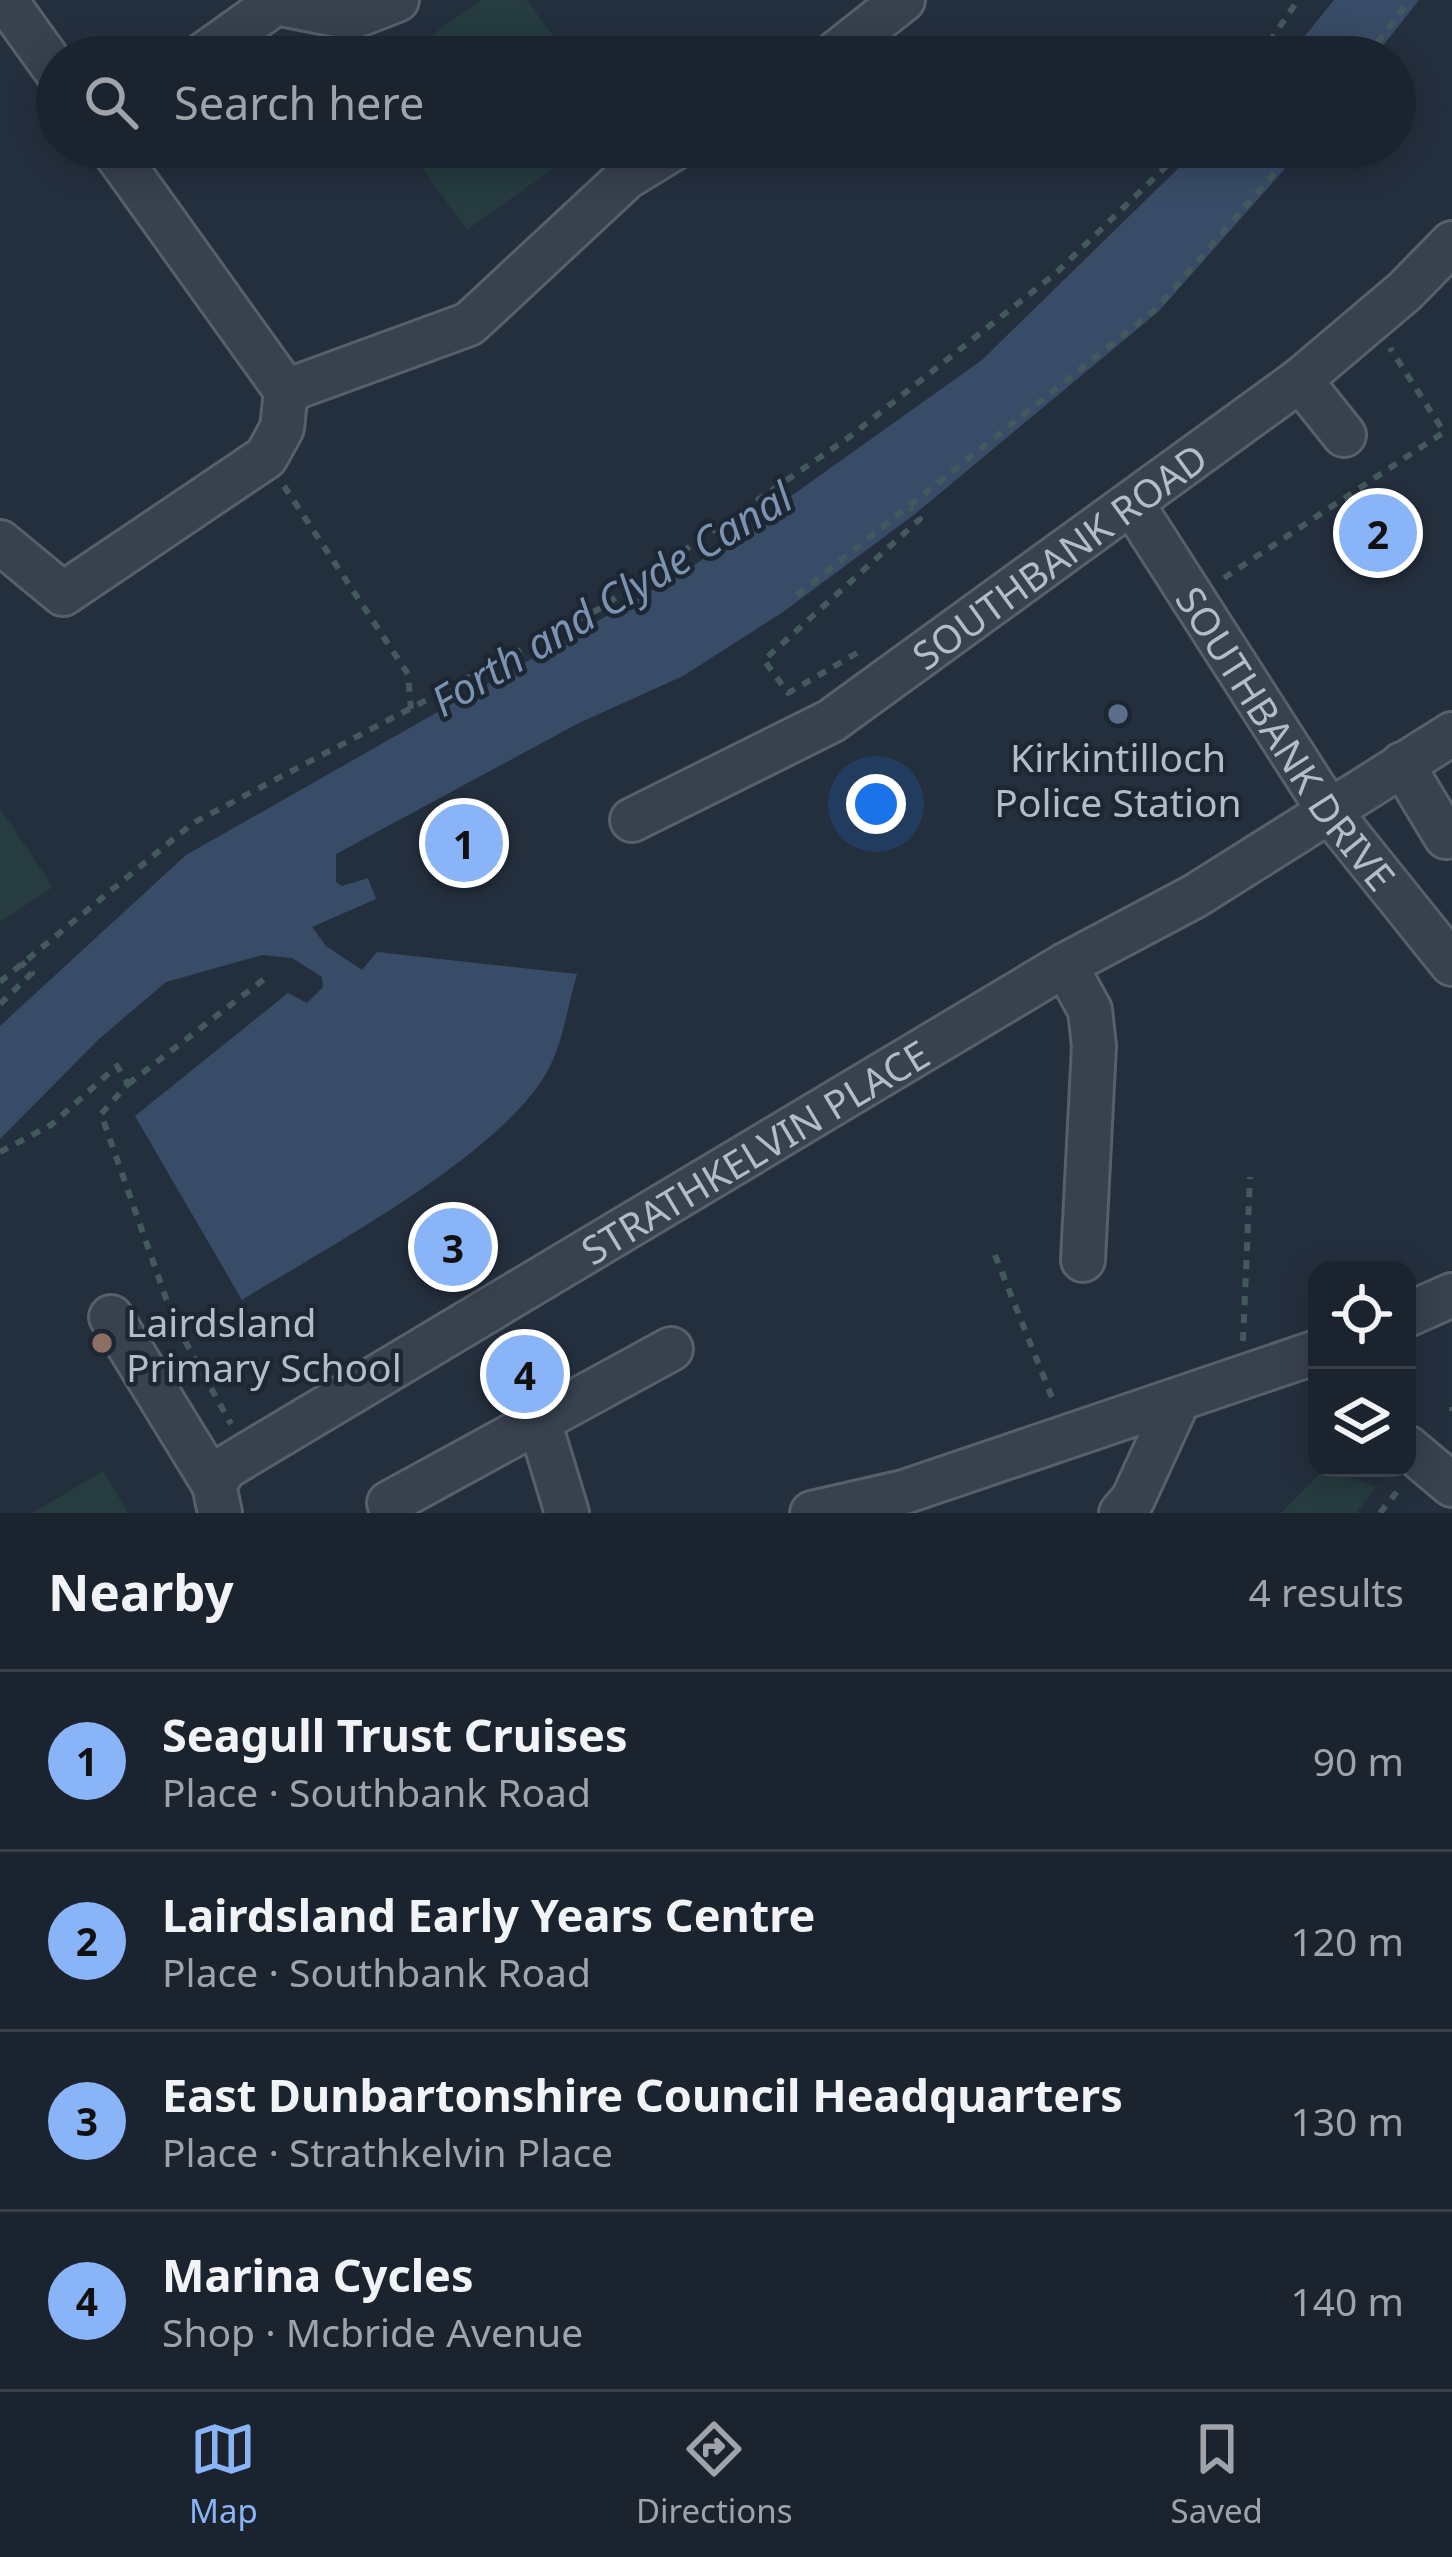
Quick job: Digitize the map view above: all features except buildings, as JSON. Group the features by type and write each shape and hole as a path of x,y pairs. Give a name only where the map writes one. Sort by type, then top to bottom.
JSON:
{"street":[{"path":"5,0 36,43"},
{"path":"229,36 275,3 351,18 397,0"},
{"path":"858,36 903,0"},
{"path":"0,542 63,593 266,457 282,428 286,391 126,168"},
{"path":"286,391 469,324 643,168"},
{"name":"SOUTHBANK ROAD","path":"632,820 831,722 1300,380 1406,291 1452,243"},
{"path":"1406,291 1452,272"},
{"path":"1300,380 1344,435"},
{"name":"SOUTHBANK DRIVE","path":"1133,505 1329,811 1452,964"},
{"name":"STRATHKELVIN PLACE","path":"217,1499 225,1468 1065,965 1195,896 1452,734"},
{"path":"1402,764 1446,837 1452,833"},
{"path":"1065,965 1090,1010 1094,1046 1083,1260"},
{"path":"1416,1311 1452,1295"},
{"path":"111,1317 217,1499"},
{"path":"389,1503 670,1349"},
{"path":"812,1513 904,1492 1308,1355"},
{"path":"1120,1513 1133,1499 1177,1403"},
{"path":"539,1421 567,1513"},
{"path":"1416,1455 1452,1485"}],"path":[{"path":"1273,36 1298,0"},
{"path":"1382,36 1409,0"},
{"path":"0,982 193,823 599,609 848,437 1054,274 1164,168"},
{"path":"797,595 1156,309 1279,168"},
{"path":"266,457 408,674 411,709"},
{"path":"865,648 788,693 764,660 920,519 910,508"},
{"path":"0,1004 32,973 21,962"},
{"path":"248,1454 174,1321 101,1114 128,1084 268,976"},
{"path":"0,1152 51,1125 116,1066 128,1084"},
{"path":"1241,1380 1250,1177"},
{"path":"995,1255 1067,1436"}],"green space":[{"path":"481,0 527,0 553,36 430,36"},
{"path":"422,168 554,168 467,230"},
{"path":"0,808 53,887 0,922"},
{"path":"103,1471 128,1513 32,1513"},
{"path":"1316,1477 1348,1477 1377,1487 1356,1513 1281,1513"}],"water":[{"path":"1334,0 1419,0 1391,36 1305,36"},
{"path":"1179,168 1285,168 1159,311 915,514 783,612 683,676 579,723 336,854 336,882 342,886 368,878 376,899 312,927 326,946 362,970 377,952 577,974 548,1070 525,1102 453,1166 242,1300 135,1116 288,993 307,1003 323,987 322,977 292,958 262,955 166,982 99,1039 0,1139 0,1026 186,855 686,571 982,360"}],"place":[{"name":"Lairdsland Early Years Centre","path":"1378,533"},
{"name":"Kirkintilloch Police Station","path":"1118,714"},
{"name":"Seagull Trust Cruises","path":"464,843"},
{"name":"East Dunbartonshire Council Headquarters","path":"453,1247"},
{"name":"Lairdsland Primary School","path":"102,1343"},
{"name":"Marina Cycles","path":"525,1374"}],"water label":[{"name":"Forth and Clyde Canal","path":"611,598"}]}
